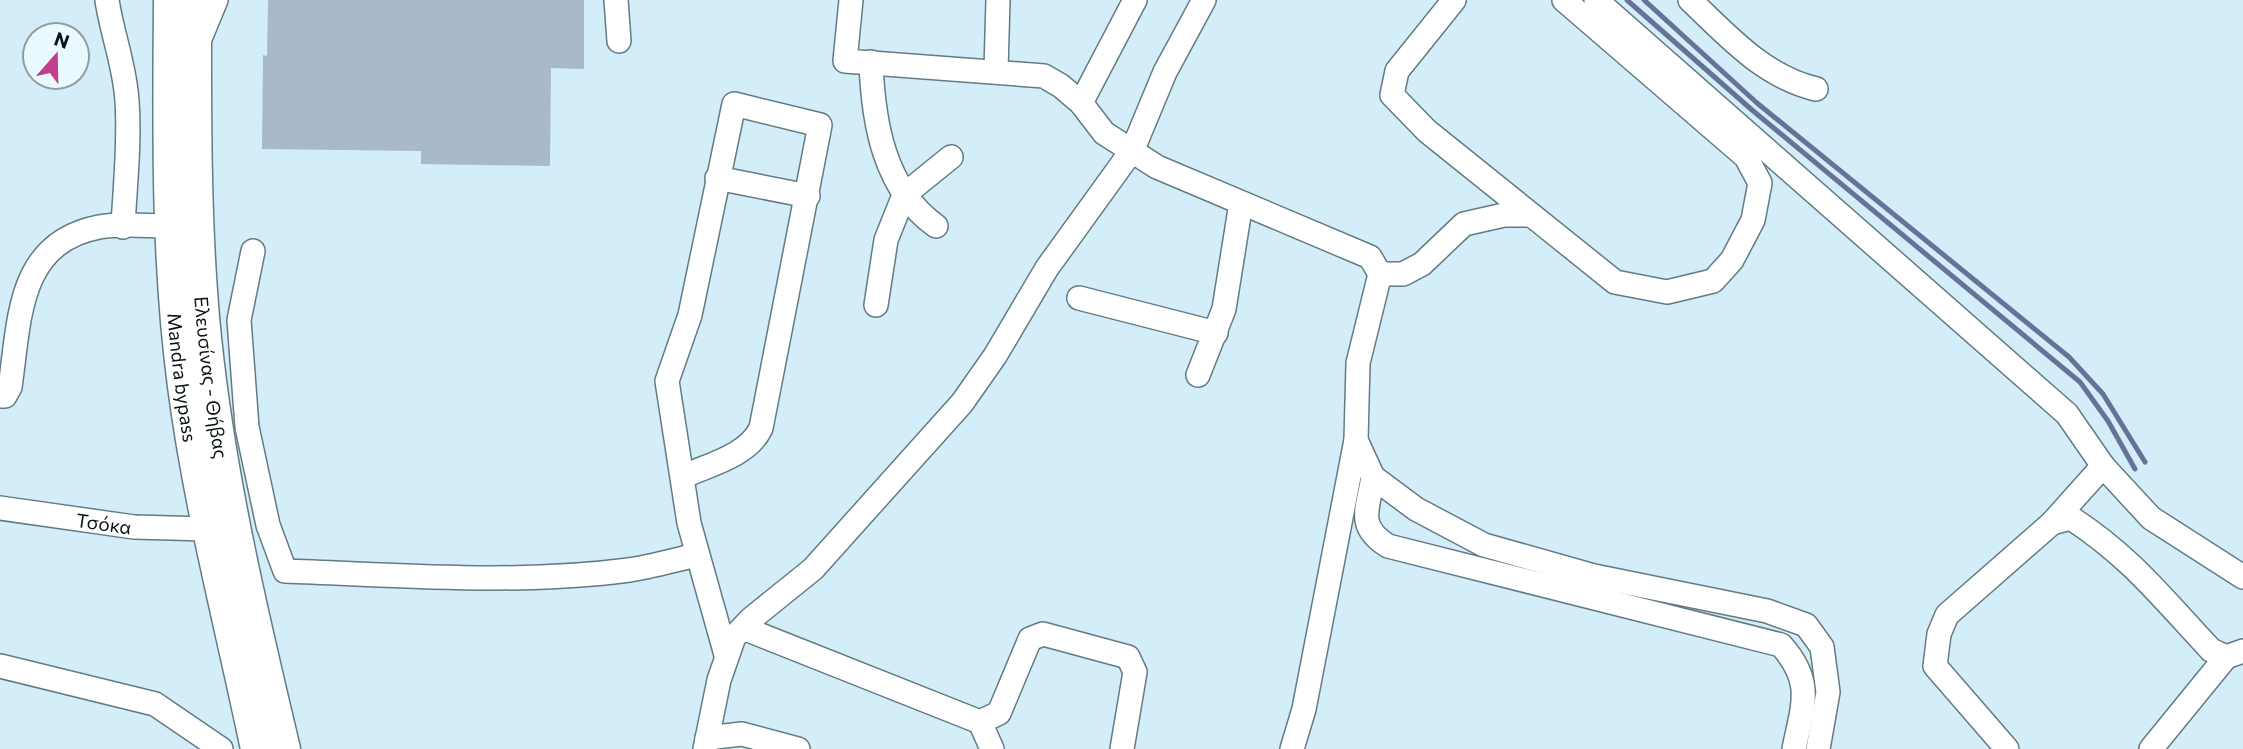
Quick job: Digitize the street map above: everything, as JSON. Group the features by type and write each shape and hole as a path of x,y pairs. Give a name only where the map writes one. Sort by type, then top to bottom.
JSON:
{"main road":[{"name":"Mandra bypass","path":"169,0 170,226 183,384 207,529 257,749"},
{"name":"Ελευσίνας - Θήβας","path":"196,0 198,227 211,383 239,542 285,749"}],"street":[{"path":"107,0 111,26 122,60 127,101 123,227"},
{"path":"196,47 216,0"},
{"path":"617,0 619,41"},
{"path":"851,0 845,61 996,70 1044,76 1081,103 1104,133 1133,149 1157,167 1370,257 1380,274 1372,317 1358,363 1356,440 1304,709 1292,749"},
{"path":"996,70 998,0"},
{"path":"1081,103 1135,0"},
{"path":"798,749 742,734 706,743 726,655 734,637 813,569 962,403 995,356 1047,268 1133,149 1165,72 1204,0"},
{"path":"1454,0 1397,71 1392,96 1427,131 1615,282 1667,292 1713,281 1732,261 1753,220 1760,183 1746,158 1564,0"},
{"path":"1596,0 2067,414 2102,466 2151,518 2243,577"},
{"path":"1690,0 1762,67 1795,84 1816,89"},
{"path":"872,62 878,136 904,195 936,226"},
{"path":"682,477 739,452 756,439 761,428 820,125 734,104 690,315 667,381 682,477 697,555 726,655"},
{"path":"876,305 886,240 904,195 951,157"},
{"path":"717,178 808,196"},
{"path":"1198,375 1216,333 1231,275 1241,203"},
{"path":"1380,274 1403,274 1422,264 1464,223 1504,215 1531,215"},
{"path":"0,396 5,396 10,387 27,285 45,253 58,242 101,226 170,226"},
{"path":"253,251 239,320 247,427 268,525 285,571 476,578 560,576 631,570 697,555"},
{"path":"1079,298 1216,333"},
{"path":"1356,440 1373,477 1416,509 1484,545 1594,576 1767,611 1806,625 1822,647 1828,692 1818,749"},
{"path":"2007,749 1935,666 1939,634 1947,615 2052,523 2102,466"},
{"path":"1373,477 1365,521 1372,536 1388,546 1781,645 1803,676 1803,704 1794,749"},
{"name":"Τσόκα","path":"0,508 134,527 207,529"},
{"path":"2052,523 2071,518 2096,535 2139,570 2210,650 2235,654"},
{"path":"743,628 980,722 992,749"},
{"path":"980,722 999,713 1030,639 1043,634 1128,657 1135,672 1122,749"},
{"path":"2151,749 2235,654"},
{"path":"0,666 155,704 219,749"}],"building":[{"path":"268,0 584,0 584,69 551,68 550,166 421,164 421,151 262,149 263,55 267,56"}],"waterway":[{"path":"1627,0 1752,110 2080,382 2108,421 2135,469"},
{"path":"1644,0 1757,103 2069,357 2103,394 2145,462"}]}
